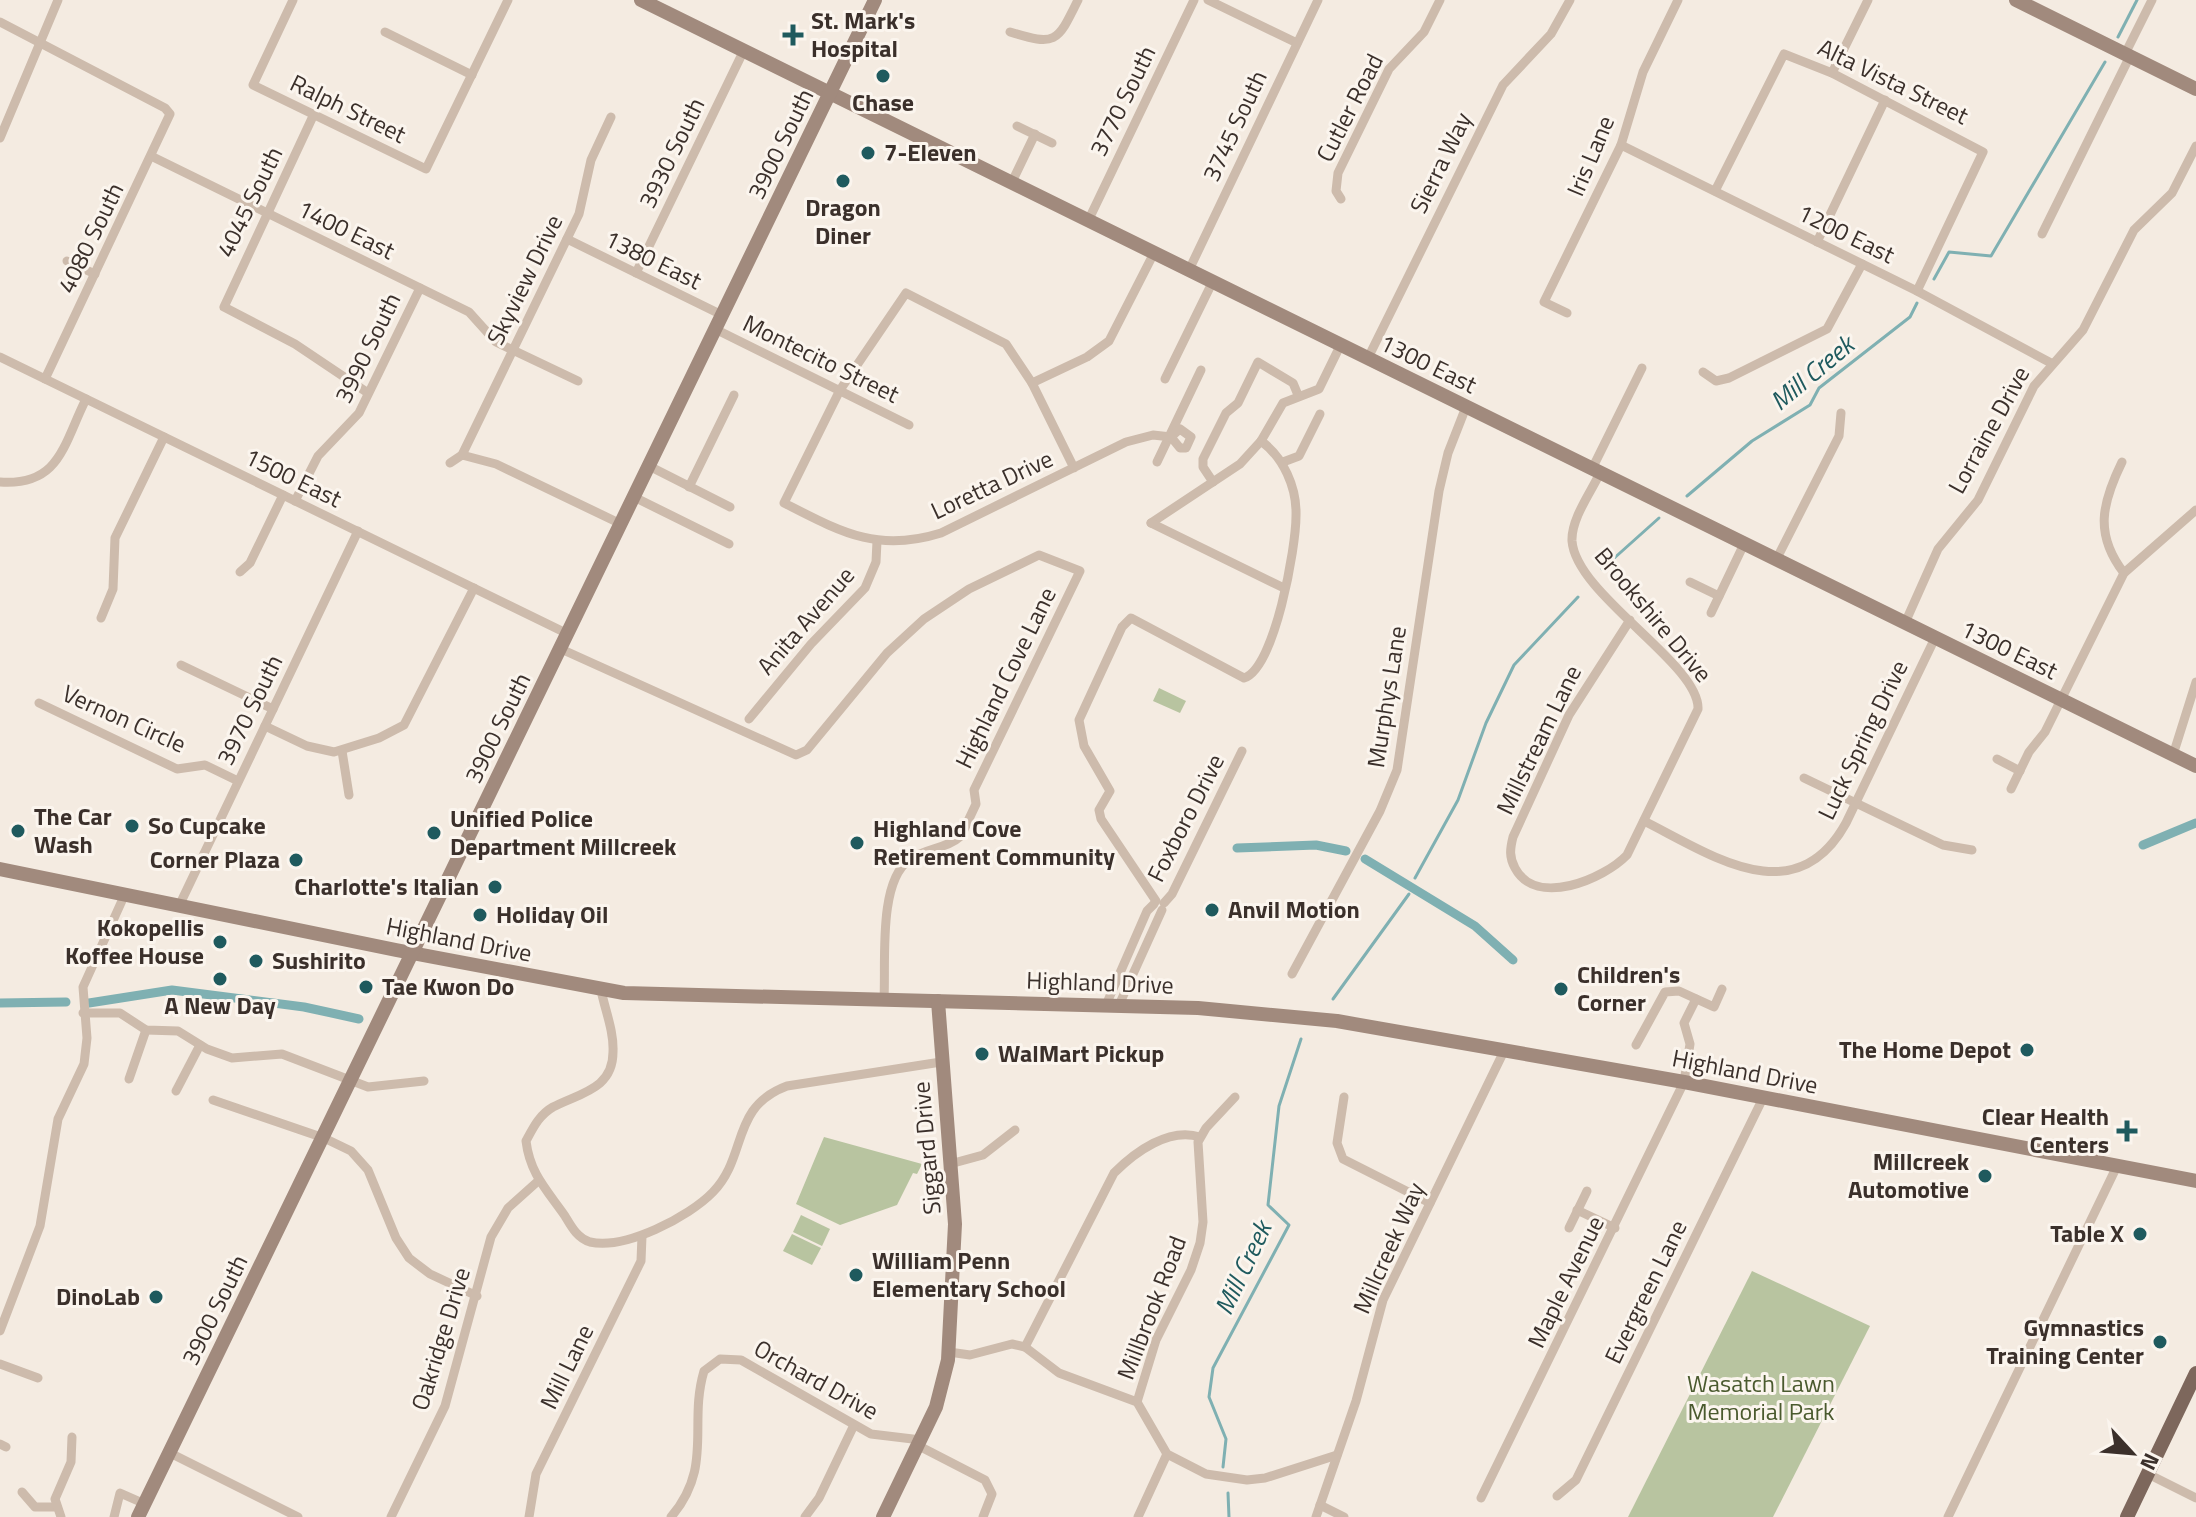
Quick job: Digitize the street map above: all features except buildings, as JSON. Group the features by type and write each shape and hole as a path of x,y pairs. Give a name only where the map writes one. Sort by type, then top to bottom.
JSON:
{"main road":[{"name":"1300 East","path":"641,0 2196,766"},
{"name":"3900 South","path":"142,1510 875,0"},
{"path":"2016,0 2196,89"},
{"name":"Highland Drive","path":"0,869 601,990 650,995 1113,1005 1227,1010 1337,1021 1684,1082 2196,1181"},
{"name":"Siggard Drive","path":"883,1517 936,1407 949,1352 955,1224 938,1001"},
{"path":"2127,1517 2196,1373"}],"street":[{"path":"0,138 58,0"},
{"name":"Ralph Street","path":"293,0 253,85 426,169 472,75"},
{"path":"385,32 472,75 508,0"},
{"path":"1010,32 1044,42 1053,41 1063,31 1078,0"},
{"name":"3770 South","path":"1089,219 1194,0"},
{"path":"1208,0 1297,43"},
{"name":"3745 South","path":"1189,270 1318,0"},
{"name":"Cutler Road","path":"1341,199 1336,191 1338,173 1389,69 1424,32 1440,0"},
{"name":"Sierra Way","path":"1368,358 1503,85 1511,72 1551,34 1570,0"},
{"name":"Iris Lane","path":"1567,313 1544,302 1621,145 1643,72 1678,0"},
{"path":"1832,73 1868,0"},
{"path":"2042,234 2152,0"},
{"path":"0,22 41,42"},
{"name":"4080 South","path":"41,42 170,114 153,157 45,379"},
{"name":"3930 South","path":"636,273 744,50"},
{"name":"Alta Vista Street","path":"1715,191 1784,54 1832,73 1983,152 1917,291"},
{"path":"1817,242 1885,100"},
{"name":"4045 South","path":"314,114 224,307 295,344 368,393"},
{"name":"Skyview Drive","path":"462,455 582,205 591,160 611,117"},
{"path":"1017,126 1052,143"},
{"path":"1012,182 1035,134"},
{"name":"1200 East","path":"1621,145 1917,291 2051,363"},
{"name":"Lorraine Drive","path":"1905,623 1938,549 1978,500 2034,386 2083,330 2134,230 2172,193 2196,146"},
{"name":"1400 East","path":"153,157 469,312 496,342 578,381"},
{"name":"1380 East","path":"567,239 636,273 719,322"},
{"path":"1032,383 1095,352 1109,341 1154,253"},
{"path":"67,261 95,274"},
{"path":"1703,372 1716,381 1729,378 1827,329 1862,264"},
{"path":"1165,379 1213,281"},
{"name":"3990 South","path":"295,501 318,456 352,423 420,288"},
{"path":"840,390 906,293 1006,344 1032,383 1074,468"},
{"name":"Montecito Street","path":"719,322 909,425"},
{"path":"1284,588 1151,523 1240,464 1261,441 1280,406 1298,395 1319,389 1341,344"},
{"name":"1500 East","path":"0,357 568,634"},
{"path":"1213,482 1203,467 1203,459 1226,413 1238,403 1258,362 1293,383 1298,395"},
{"name":"Brookshire Drive","path":"1527,882 1546,889 1558,887 1616,867 1627,855 1644,821 1695,718 1699,701 1695,689 1590,578 1577,559 1572,539 1596,471 1642,368"},
{"path":"1157,462 1201,370"},
{"name":"Loretta Drive","path":"840,390 784,503 840,531 877,541 905,542 941,533 1139,438 1171,437"},
{"path":"689,487 734,395"},
{"path":"2,482 22,483 45,475 54,464 86,399"},
{"name":"Murphys Lane","path":"1292,974 1380,811 1397,770 1442,474 1466,407"},
{"path":"1776,560 1839,436 1841,413"},
{"path":"1283,462 1299,456 1320,414"},
{"path":"101,618 113,589 115,538 164,437"},
{"path":"1159,904 1101,819 1099,810 1110,791 1079,734 1082,708 1122,627 1131,618 1244,678 1255,671 1274,632 1296,516 1283,462 1278,453 1261,441"},
{"path":"450,463 462,455 496,464 621,524"},
{"path":"2122,462 2103,508 2112,554 2124,573"},
{"path":"649,466 730,507"},
{"path":"240,572 250,563 283,495"},
{"path":"634,497 729,544"},
{"path":"2011,789 2061,700 2124,573 2196,510"},
{"name":"3970 South","path":"179,906 358,531"},
{"name":"Anita Avenue","path":"749,719 811,644 865,588 876,562 877,541"},
{"path":"1711,613 1744,544"},
{"name":"Highland Cove Lane","path":"561,649 796,755 807,750 887,653 937,609 1039,555 1080,571 974,790 976,804 961,836 910,859 894,876 889,902 884,999"},
{"path":"1690,582 1719,596"},
{"path":"265,726 316,749 342,751 404,725 474,588"},
{"name":"Millstream Lane","path":"1527,882 1511,856 1513,837 1569,715 1630,620"},
{"name":"Luck Spring Drive","path":"1644,821 1750,871 1773,873 1796,868 1826,851 1840,834 1935,638"},
{"path":"181,665 273,709"},
{"path":"2173,755 2196,682"},
{"name":"Vernon Circle","path":"39,703 177,769 205,765 238,781"},
{"path":"342,751 349,795"},
{"name":"Foxboro Drive","path":"1113,1005 1159,904 1172,894 1242,751"},
{"path":"1997,759 2020,771"},
{"path":"1804,778 1943,845 1972,850"},
{"path":"0,1331 37,1237 58,1119 84,1064 87,1038 83,987 125,894"},
{"path":"1636,1045 1665,992 1679,991 1714,1007 1722,989"},
{"path":"601,990 611,1033 613,1060 597,1088 553,1108 533,1127 526,1141 537,1182 582,1238 602,1242 642,1236 714,1192 748,1116 768,1093 787,1086 941,1062"},
{"name":"Maple Avenue","path":"1481,1498 1684,1082 1690,1049 1684,1023 1696,999"},
{"path":"83,1013 120,1013 146,1030 178,1031 200,1045 232,1058 282,1054 351,1081 379,1088 424,1081"},
{"path":"129,1079 146,1030"},
{"path":"176,1091 200,1045"},
{"name":"Millcreek Way","path":"1316,1517 1383,1300 1505,1049"},
{"path":"1025,1347 1114,1173 1127,1160 1173,1135 1200,1137 1235,1097"},
{"path":"1344,1097 1337,1143 1341,1157 1430,1203"},
{"name":"Evergreen Lane","path":"1557,1496 1576,1480 1763,1098"},
{"path":"213,1100 324,1138 351,1151 365,1166 396,1238 409,1258 430,1274 477,1296"},
{"path":"950,1164 983,1155 1015,1130"},
{"name":"Millbrook Road","path":"1137,1402 1156,1340 1191,1270 1200,1243 1203,1222 1198,1175 1200,1137"},
{"path":"1949,1517 2117,1166"},
{"name":"Oakridge Drive","path":"391,1517 445,1406 491,1237 499,1221 537,1182"},
{"path":"1569,1228 1587,1191"},
{"path":"1577,1210 1615,1228"},
{"name":"Mill Lane","path":"529,1517 536,1474 641,1261 642,1236"},
{"path":"949,1352 970,1355 1012,1344 1025,1347 1059,1373 1137,1402 1167,1454 1206,1474 1247,1480 1337,1455"},
{"name":"Orchard Drive","path":"671,1517 690,1486 699,1457 702,1379 712,1363 720,1359 741,1360 879,1438 920,1443"},
{"path":"0,1364 38,1378"},
{"path":"805,1517 819,1498 854,1425"},
{"path":"22,1492 26,1501 35,1507 58,1512 56,1493 71,1462 72,1437"},
{"path":"920,1443 985,1480 992,1494 983,1517"},
{"path":"170,1453 298,1517"},
{"path":"1138,1517 1167,1454"},
{"path":"2148,1474 2196,1498"},
{"path":"114,1517 120,1493 142,1510"},
{"path":"1320,1505 1344,1517"}],"green space":[{"path":"1159,688 1186,701 1180,713 1153,701"},
{"path":"824,1137 922,1164 917,1174 913,1173 897,1205 840,1225 796,1204"},
{"path":"801,1215 830,1229 822,1246 793,1232"},
{"path":"792,1234 821,1248 812,1265 783,1251"},
{"name":"Wasatch Lawn Memorial Park","path":"1752,1271 1870,1326 1773,1517 1628,1517"}],"waterway":[{"name":"Mill Creek","path":"2118,37 2137,0"},
{"name":"Mill Creek","path":"1934,279 1949,252 1991,256 2105,62"},
{"name":"Mill Creek","path":"1687,496 1752,441 1810,405 1819,388 1910,317 1917,303"},
{"name":"Mill Creek","path":"1602,569 1659,518"},
{"name":"Mill Creek","path":"1415,878 1458,800 1486,723 1514,665 1578,597"},
{"path":"2143,845 2196,823"},
{"path":"1237,848 1316,845 1346,851"},
{"path":"1365,859 1475,926 1513,960"},
{"name":"Mill Creek","path":"1333,999 1409,894"},
{"path":"89,1003 172,990 304,1007 359,1019"},
{"path":"0,1003 66,1002"},
{"name":"Mill Creek","path":"1223,1467 1226,1439 1209,1397 1213,1368 1289,1225 1268,1205 1279,1106 1301,1039"},
{"name":"Mill Creek","path":"1228,1493 1229,1517"}],"place":[{"name":"St. Mark's Hospital","path":"793,35"},
{"name":"Chase","path":"883,76"},
{"name":"7-Eleven","path":"868,153"},
{"name":"Dragon Diner","path":"843,181"},
{"name":"So Cupcake","path":"132,826"},
{"name":"The Car Wash","path":"18,831"},
{"name":"Unified Police Department Millcreek","path":"434,833"},
{"name":"Highland Cove Retirement Community","path":"857,843"},
{"name":"Corner Plaza","path":"296,860"},
{"name":"Charlotte's Italian","path":"495,887"},
{"name":"Anvil Motion","path":"1212,910"},
{"name":"Holiday Oil","path":"480,915"},
{"name":"Kokopellis Koffee House","path":"220,942"},
{"name":"Sushirito","path":"256,961"},
{"name":"A New Day","path":"220,979"},
{"name":"Tae Kwon Do","path":"366,987"},
{"name":"Children's Corner","path":"1561,989"},
{"name":"The Home Depot","path":"2027,1050"},
{"name":"WalMart Pickup","path":"982,1054"},
{"name":"Clear Health Centers","path":"2127,1131"},
{"name":"Millcreek Automotive","path":"1985,1176"},
{"name":"Table X","path":"2140,1234"},
{"name":"William Penn Elementary School","path":"856,1275"},
{"name":"DinoLab","path":"156,1297"},
{"name":"Gymnastics Training Center","path":"2160,1342"}]}
